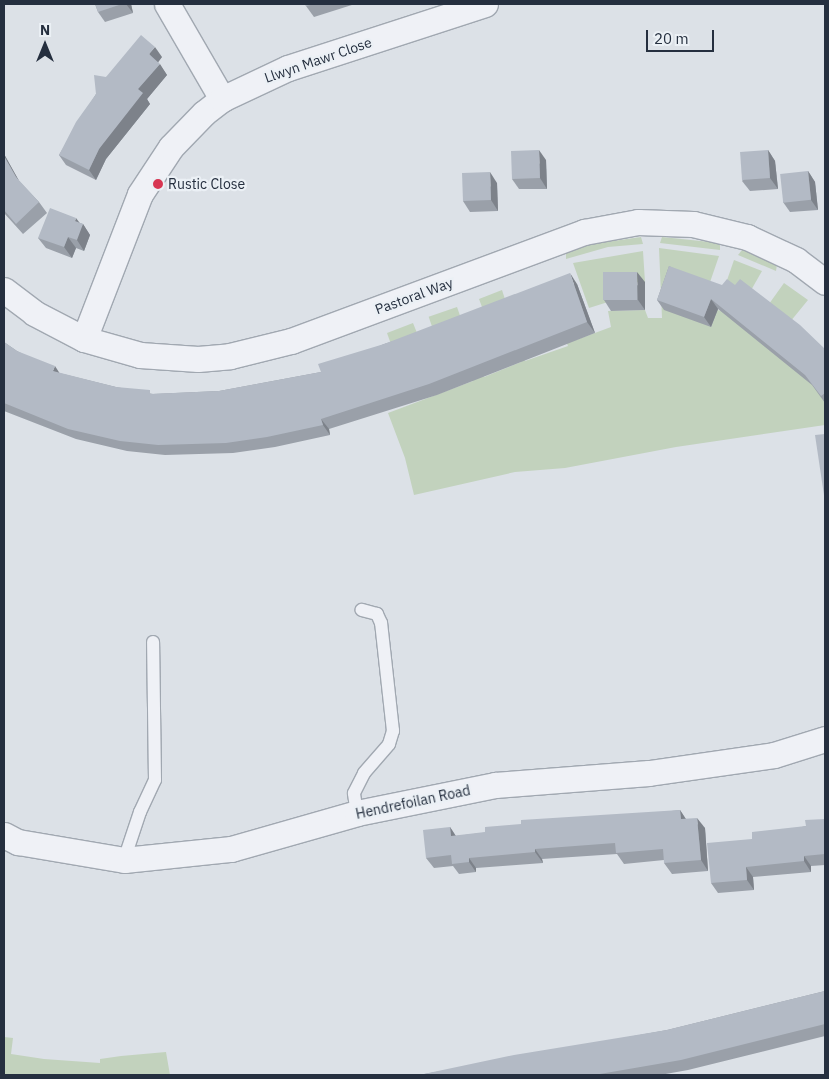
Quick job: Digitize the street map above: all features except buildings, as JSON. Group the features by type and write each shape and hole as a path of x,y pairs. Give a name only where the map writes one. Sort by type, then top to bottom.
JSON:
{"street":[{"path":"167,4 222,99"},
{"name":"Llwyn Mawr Close","path":"84,339 140,194 171,147 222,99 288,68 485,4"},
{"name":"Pastoral Way","path":"4,290 34,313 84,339 112,348 169,359 230,356 261,350 584,232 638,222 693,224 747,237 796,260 825,282"},
{"name":"Hendrefoilan Road","path":"4,835 18,842 124,860 231,850 357,813 495,786 649,773 774,755 825,739"}],"lane":[{"path":"357,813 354,793 364,773 389,744 393,730 381,623 377,614 362,610"},
{"path":"124,860 140,812 155,780 153,642"}],"green space":[{"path":"641,237 643,244 608,247 566,259 566,252 585,245"},
{"path":"662,237 720,243 720,250 660,243"},
{"path":"659,248 719,256 708,288 711,327 717,310 759,318 784,283 808,300 790,322 814,369 825,403 825,425 676,447 565,468 515,472 414,495 405,458 388,413 473,381 471,375 482,372 484,377 521,362 512,338 496,344 479,299 502,290 525,361 568,346 565,339 576,340 611,327 608,311 645,310 648,318 662,318"},
{"path":"742,250 777,264 776,271 738,255"},
{"path":"643,251 645,282 611,283 608,302 589,308 573,263"},
{"path":"734,260 762,271 750,292 725,286"},
{"path":"457,307 463,324 434,334 429,317"},
{"path":"413,323 417,333 403,378 387,333"},
{"path":"4,1037 13,1038 11,1054 44,1059 100,1063 100,1059 166,1052 170,1075 4,1075"}],"place":[{"name":"Rustic Close","path":"158,184"}]}
